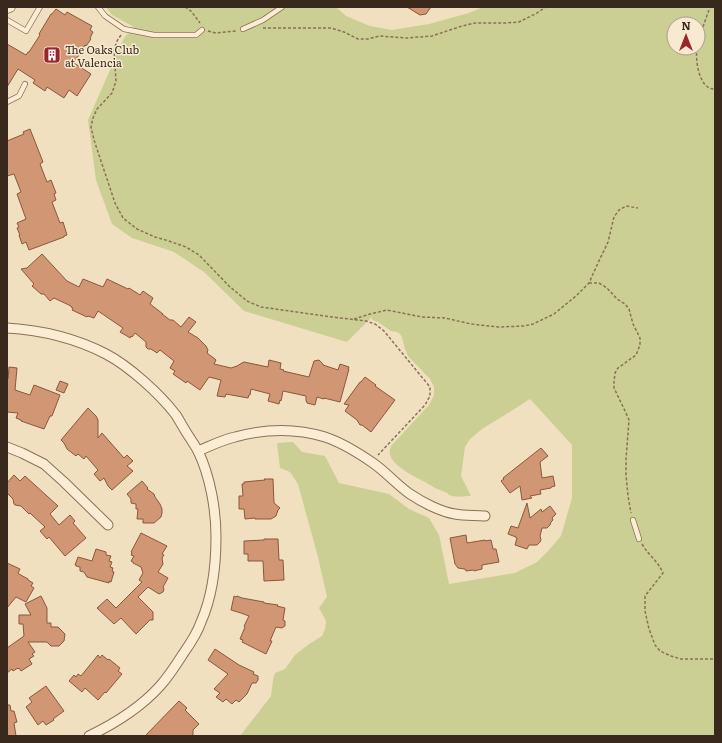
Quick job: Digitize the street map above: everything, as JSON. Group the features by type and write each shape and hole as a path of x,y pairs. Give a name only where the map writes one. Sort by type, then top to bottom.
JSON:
{"street":[{"path":"7,328 22,328 48,332 79,342 106,354 129,369 155,392 175,414 198,451 211,491 216,523 215,570 210,594 201,622 192,640 174,668 160,686 142,703 117,720 89,736"},
{"path":"198,451 234,437 272,430 288,430 325,437 350,449 371,462 410,494 435,507 454,514 485,516"},
{"path":"7,447 22,452 44,464 108,525"}],"lane":[{"path":"7,11 13,7"},
{"path":"7,20 26,31 40,7"},
{"path":"98,7 105,16 124,29 154,35 196,35 202,30"},
{"path":"243,29 263,20 282,7"},
{"path":"7,102 19,96 25,84"},
{"path":"633,520 639,539"}],"path":[{"path":"185,7 191,11 200,24 202,30 216,33 243,29"},
{"path":"261,28 331,28 344,32 358,39 368,39 379,36 407,38 432,36 475,23 519,22 546,7"},
{"path":"706,18 710,7"},
{"path":"124,29 114,50 116,81 112,93 97,109 91,127 115,203 123,218 137,229 155,238 186,247 199,255 229,286 247,301 261,307 366,321 375,324 384,331 430,387 430,396 425,405 371,462"},
{"path":"696,56 698,70 704,84 712,89 715,89"},
{"path":"352,320 387,310 422,317 445,318 471,324 498,327 534,324 554,314 589,283 608,242 614,217 619,210 626,206 638,208"},
{"path":"589,283 599,283 607,288 616,299 625,304 629,309 633,324 640,338 640,345 636,355 618,368 615,374 614,388 629,420 626,475 628,496 633,520"},
{"path":"639,539 647,552 660,566 663,574 645,596 645,611 649,629 655,645 660,651 681,659 715,659"}],"green space":[{"name":"The Oaks Club at Valencia","path":"106,7 336,7 346,16 370,26 392,30 429,24 469,13 483,7 715,7 715,736 240,736 271,696 275,673 285,669 295,655 322,636 325,629 326,621 319,608 327,597 318,557 298,484 290,472 280,468 277,443 293,442 302,452 325,456 339,483 389,494 409,509 429,518 439,535 449,584 515,573 537,562 549,550 561,536 572,498 572,445 530,399 482,429 470,439 465,447 461,476 471,496 457,497 449,495 448,493 435,488 407,472 391,458 391,446 429,405 434,395 434,387 430,379 408,356 400,334 391,331 378,322 372,320 372,317 347,342 244,311 204,272 174,252 132,238 112,224 96,180 88,120 124,38 134,27 112,15"}],"building":[{"path":"407,7 431,7 426,14 420,15"},
{"name":"The Oaks Club at Valencia","path":"56,9 65,15 67,12 92,26 90,30 93,32 90,38 91,39 86,46 85,45 74,63 91,74 77,96 69,90 64,98 47,87 45,91 33,83 35,80 18,69 7,87 7,44 26,55 40,35 39,34 51,14"},
{"path":"30,129 43,162 40,164 47,182 51,180 56,193 54,194 56,200 52,202 60,223 63,222 67,235 29,250 26,242 22,244 17,228 19,227 17,223 26,219 17,194 21,192 14,174 7,176 7,141 24,134 23,132"},
{"path":"42,254 67,281 79,287 83,279 103,287 107,279 128,289 129,288 140,295 143,291 153,298 150,304 181,327 189,317 196,322 188,332 198,338 206,346 208,350 207,353 216,360 214,364 231,368 244,362 268,367 269,360 281,363 280,369 284,370 283,371 309,377 314,361 319,360 323,365 338,370 340,364 349,367 340,402 317,397 315,405 307,403 306,396 283,391 279,404 268,401 270,394 251,389 248,398 226,394 225,397 217,396 221,380 209,377 200,390 173,374 175,371 170,368 174,361 160,350 157,353 151,349 148,349 146,347 146,342 135,333 130,338 120,332 123,328 98,311 94,318 87,317 72,310 73,308 71,306 54,298 50,301 44,294 41,294 32,286 34,284 21,269 27,268"},
{"path":"9,367 17,368 15,390 30,395 34,385 60,395 52,416 50,416 44,429 16,418 18,413 7,412 7,379"},
{"path":"365,377 395,400 371,432 360,425 357,420 345,411 349,405 344,404"},
{"path":"60,381 68,384 64,393 56,390"},
{"path":"88,408 98,420 98,438 102,433 124,458 127,455 133,461 127,466 133,471 112,490 104,478 100,481 94,474 98,470 86,456 84,459 78,454 76,456 67,449 61,440"},
{"path":"541,448 548,456 540,462 542,478 553,476 555,486 540,490 541,494 530,496 532,498 522,500 520,486 510,493 501,481"},
{"path":"14,475 20,481 25,476 58,506 50,514 59,525 70,515 75,521 73,523 86,538 65,556 49,537 47,539 40,531 45,527 21,506 15,505 13,499 7,493 7,483"},
{"path":"264,479 273,479 274,503 280,508 276,516 271,519 245,519 244,509 239,509 239,496 243,496 242,484 244,484 244,482 265,480"},
{"path":"142,481 148,488 147,489 154,494 162,509 161,517 154,523 143,523 143,519 137,519 138,509 136,509 136,504 131,503 131,499 127,494"},
{"path":"527,503 530,518 541,509 542,512 550,506 556,514 552,518 553,520 547,528 542,528 540,542 537,545 529,545 527,549 515,545 517,538 508,534 511,526 518,528"},
{"path":"141,533 167,546 162,554 164,555 162,558 163,564 158,572 168,578 163,587 163,592 159,594 148,587 138,597 153,612 153,620 150,620 136,634 121,618 114,624 97,608 107,599 116,608 142,582 139,580 143,573 141,567 131,561 134,556 131,555 131,552"},
{"path":"466,535 467,543 491,540 493,549 496,549 499,562 482,565 482,569 474,571 466,571 465,569 458,568 455,564 450,538"},
{"path":"278,539 279,560 283,560 284,580 264,581 263,561 248,561 248,554 244,554 244,541"},
{"path":"96,549 106,552 106,555 111,556 109,561 112,562 110,567 113,568 112,571 114,572 111,582 109,581 109,583 87,577 84,572 80,571 80,567 75,565 78,557 92,561"},
{"path":"7,563 20,569 18,573 33,583 31,586 34,588 26,602 16,597 7,608"},
{"path":"41,596 47,608 47,623 51,623 51,627 58,627 65,634 64,641 59,646 51,646 47,642 28,642 35,652 32,654 34,656 29,659 32,664 21,671 18,668 13,671 12,669 7,673 7,648 24,636 23,624 19,624 19,615 31,615 25,604"},
{"path":"234,596 278,605 277,606 285,608 283,620 285,621 285,626 282,628 276,627 266,654 242,642 243,640 240,639 249,616 231,610"},
{"path":"215,649 239,665 254,672 253,674 258,676 256,683 252,683 247,694 239,702 236,700 232,704 226,699 223,702 216,697 220,693 214,689 228,674 208,660"},
{"path":"98,655 100,658 102,655 108,660 109,659 120,668 118,671 122,674 98,700 85,688 82,692 69,681 74,675 76,677 78,674 81,676"},
{"path":"46,686 64,711 46,725 43,721 38,725 26,707 32,702 29,698"},
{"path":"179,701 187,708 185,710 199,724 193,730 193,735 145,736"},
{"path":"7,705 10,705 11,711 14,711 17,722 14,723 16,736 7,736"}],"place":[{"name":"The Oaks Club at Valencia","path":"52,55"}]}
